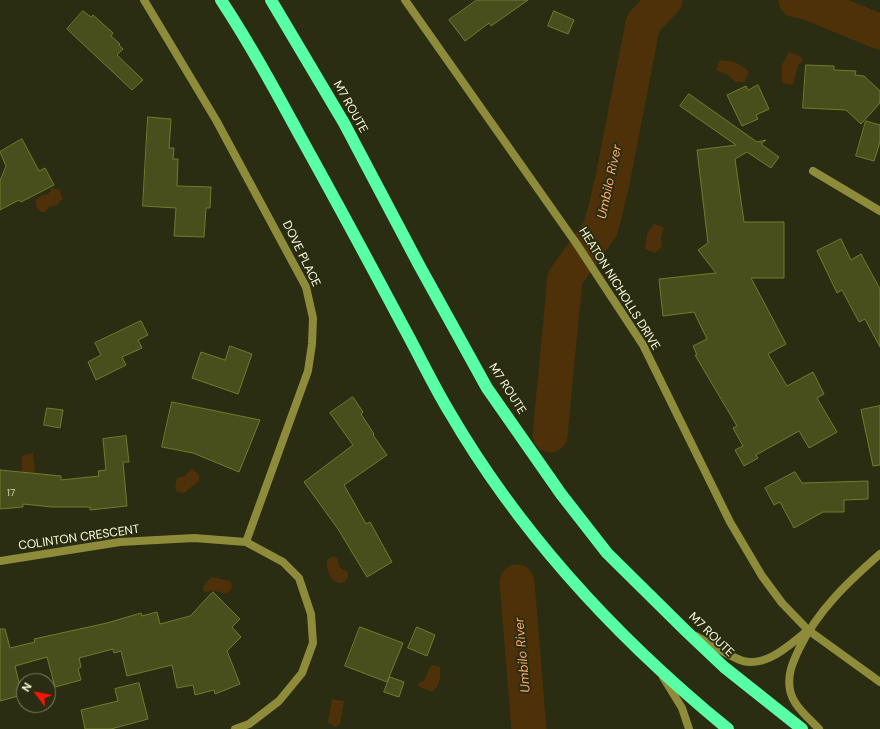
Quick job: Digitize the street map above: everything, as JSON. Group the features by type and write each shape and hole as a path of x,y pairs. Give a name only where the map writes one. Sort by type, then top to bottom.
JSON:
{"highway":[{"path":"221,0 240,28 304,142 450,414 498,486 531,531 572,581 606,618 657,668 728,729"},
{"name":"M7 ROUTE","path":"271,0 344,123 419,265 487,388 561,494 607,552 686,631 724,667 802,729"}],"street":[{"name":"DOVE PLACE","path":"144,0 216,120 306,287 313,318 312,344 308,371 246,542"},
{"name":"HEATON NICHOLLS DRIVE","path":"405,0 576,243 643,345 730,522 762,576 782,603 808,630 880,682"},
{"path":"813,171 880,211"},
{"name":"COLINTON CRESCENT","path":"0,561 120,542 194,538 246,542 283,562 299,578 311,614 313,642 302,673 279,701 249,724 236,729"},
{"path":"819,729 796,705 790,691 789,678 791,665 808,630 829,603 849,580 880,554"},
{"path":"686,631 743,661 755,661 764,660 777,654 808,630"},
{"path":"657,668 682,708 689,729"}],"shaded area":[{"path":"789,52 800,56 803,60 798,65 793,85 782,83 782,65"},
{"path":"720,60 735,62 749,71 745,82 735,82 728,75 716,70"},
{"path":"52,188 60,190 62,199 57,205 49,207 46,212 41,212 36,206 36,200 42,195 48,194"},
{"path":"654,224 664,227 661,237 662,247 655,253 645,249 647,234"},
{"path":"33,453 35,473 22,473 22,456"},
{"path":"192,468 199,475 199,481 184,493 177,492 175,488 177,478 185,476"},
{"path":"333,556 338,559 339,567 348,572 348,578 342,583 334,581 328,571 327,560"},
{"path":"211,577 230,581 232,585 231,590 226,594 212,590 208,592 203,591 203,587"},
{"path":"433,665 440,667 440,674 437,687 432,692 418,686 418,683 424,681 430,667"},
{"path":"332,699 344,701 340,724 335,727 328,722"}],"building":[{"path":"477,0 528,0 491,26 489,23 465,41 449,20"},
{"path":"83,11 91,17 93,15 113,33 111,36 123,49 117,55 143,80 132,90 67,29"},
{"path":"554,11 574,20 568,34 548,26"},
{"path":"806,65 834,66 834,70 856,71 855,75 864,76 880,91 880,103 861,124 846,110 803,108"},
{"path":"758,85 769,109 756,115 758,119 742,126 727,95 746,86 748,90"},
{"path":"689,94 757,142 766,140 761,144 779,157 771,168 747,152 735,159 744,222 784,222 784,278 751,278 786,344 768,354 787,386 813,372 824,394 817,398 837,432 809,448 799,431 756,455 758,458 744,466 735,450 743,446 733,428 737,426 695,355 697,355 693,346 707,339 694,312 663,316 659,279 716,273 698,250 708,243 697,150 736,145 680,106"},
{"path":"148,117 171,119 169,148 174,148 173,159 178,159 177,186 211,187 210,208 206,208 204,237 174,236 176,208 143,206"},
{"path":"866,121 880,125 880,142 874,161 856,156"},
{"path":"22,139 39,171 45,168 54,185 21,202 19,200 0,210 0,181 6,166 0,152"},
{"path":"841,239 851,260 861,254 880,289 880,347 865,319 859,322 842,290 837,293 817,251"},
{"path":"141,321 148,335 138,340 142,348 122,357 126,365 96,380 88,362 101,355 95,343"},
{"path":"230,346 252,354 238,394 192,378 201,352 225,360"},
{"path":"353,397 363,412 361,414 374,434 373,435 387,455 344,485 366,524 370,522 392,562 367,577 338,529 304,482 353,445 330,413"},
{"path":"172,402 260,420 239,472 193,453 162,447"},
{"path":"880,406 880,465 873,466 861,410"},
{"path":"47,408 63,410 60,428 44,425"},
{"path":"126,436 129,462 123,462 127,506 90,510 90,507 52,507 23,504 23,507 0,509 0,470 61,476 61,480 99,476 98,471 106,470 103,439"},
{"path":"795,472 802,483 868,481 868,499 844,500 844,512 823,512 794,528 780,502 774,505 765,488"},
{"path":"213,592 240,619 232,627 241,637 227,651 240,684 215,694 214,690 195,695 193,685 177,688 172,665 127,676 121,651 114,653 113,649 79,658 81,667 78,669 81,680 56,687 56,673 51,673 47,657 15,666 17,673 16,697 0,701 0,629 5,629 10,648 35,642 34,639 107,623 141,613 142,616 157,612 160,624 190,616"},
{"path":"360,627 403,643 387,682 345,666"},
{"path":"417,627 435,635 427,656 408,648"},
{"path":"390,677 404,682 399,697 384,692"},
{"path":"139,683 148,719 111,729 85,729 81,710 118,701 115,689"}],"waterway":[{"name":"Umbilo River","path":"550,435 565,278 601,228 612,183 643,23 665,0"},
{"name":"Umbilo River","path":"796,0 807,2 880,32"},
{"name":"Umbilo River","path":"517,582 529,729"}]}
